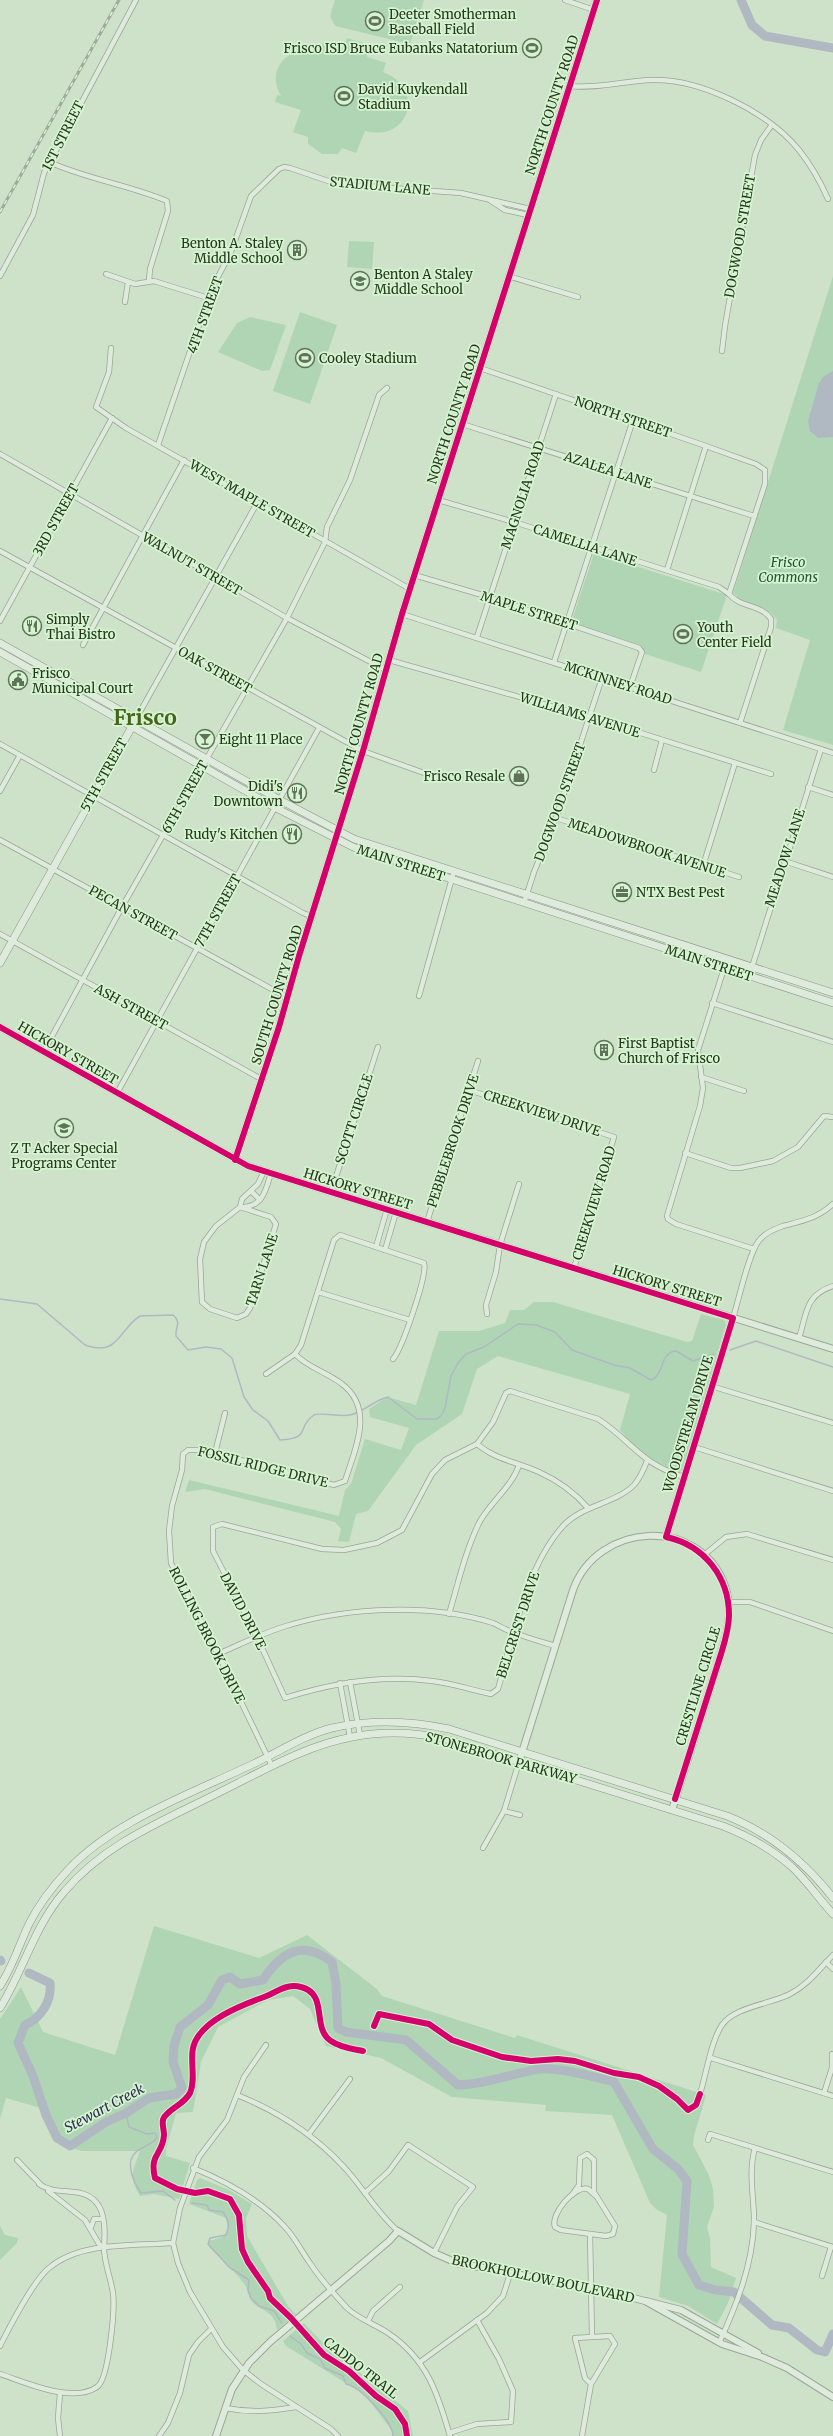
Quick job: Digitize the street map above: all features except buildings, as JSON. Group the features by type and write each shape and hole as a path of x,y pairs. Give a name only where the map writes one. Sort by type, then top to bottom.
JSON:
{"main road":[{"name":"MAIN STREET","path":"0,643 207,758 280,800 337,836 392,851 831,993"},
{"name":"MAIN STREET","path":"0,652 276,808 389,859 830,1002"},
{"name":"5TH STREET","path":"0,963 136,719"},
{"path":"389,859 392,851"},
{"path":"407,865 413,864 431,868 435,865"},
{"path":"585,922 587,914"},
{"path":"638,940 641,932"},
{"path":"663,948 666,940"},
{"path":"830,1002 831,993"},
{"name":"STONEBROOK PARKWAY","path":"0,1986 10,1972 29,1924 39,1905 79,1860 107,1837 127,1825 306,1737 348,1725 390,1722 433,1725 466,1733 727,1816 776,1842 816,1876 833,1898"},
{"name":"STONEBROOK PARKWAY","path":"0,2008 50,1912 63,1893 86,1870 116,1846 187,1808 272,1766 313,1748 360,1735 403,1733 423,1734 442,1738 723,1826 770,1851 792,1868 832,1910"},
{"path":"183,1798 187,1808"},
{"path":"763,1846 769,1837"},
{"path":"770,1851 776,1842"},
{"path":"79,1860 86,1870"}],"street":[{"name":"1ST STREET","path":"0,276 33,215 38,190 50,162 136,0"},
{"path":"565,0 594,10"},
{"name":"NORTH COUNTY ROAD","path":"337,836 414,575 597,0"},
{"path":"570,86 589,88 652,80 673,82 716,94 737,102 755,112 798,149 809,164 828,199"},
{"name":"DOGWOOD STREET","path":"722,351 752,168 761,140 771,126"},
{"path":"50,162 81,175 147,193 167,201 168,210 150,269 149,281"},
{"name":"STADIUM LANE","path":"258,188 284,167 337,184 462,193 530,209"},
{"name":"4TH STREET","path":"158,445 208,298 231,252 251,196 258,188"},
{"name":"STADIUM LANE","path":"488,199 505,210 528,215"},
{"path":"106,274 128,282 144,284 149,281 208,298"},
{"path":"508,276 578,297"},
{"path":"125,302 128,282"},
{"name":"WEST MAPLE STREET","path":"111,348 109,372 96,407 112,418 257,503 410,589"},
{"name":"NORTH STREET","path":"480,368 633,420 761,466 765,470 765,484 754,516"},
{"name":"6TH STREET","path":"44,1052 122,907 287,618 326,542 327,527 350,480 379,394 387,388"},
{"name":"MAGNOLIA ROAD","path":"477,637 556,394"},
{"name":"3RD STREET","path":"0,621 112,418"},
{"path":"554,662 633,420"},
{"name":"AZALEA LANE","path":"462,424 754,516"},
{"path":"667,570 706,446"},
{"name":"WALNUT STREET","path":"0,454 287,618 386,670"},
{"path":"83,645 184,460"},
{"name":"CAMELLIA LANE","path":"438,500 514,522 592,548 719,587 729,594 736,602 765,612 771,619 771,627 740,723"},
{"name":"5TH STREET","path":"136,719 257,503"},
{"path":"729,594 754,516"},
{"name":"OAK STREET","path":"0,551 363,752 435,776"},
{"name":"MAPLE STREET","path":"414,575 489,597 633,645 642,652 630,687"},
{"name":"MCKINNEY ROAD","path":"402,614 833,753"},
{"name":"WILLIAMS AVENUE","path":"389,660 590,717 771,774"},
{"name":"DOGWOOD STREET","path":"524,903 543,847 556,818 602,678"},
{"name":"7TH STREET","path":"117,1093 319,728"},
{"path":"654,770 662,740"},
{"path":"0,744 303,914 313,917"},
{"name":"MEADOW LANE","path":"752,967 784,861 821,749"},
{"path":"0,791 20,755"},
{"path":"703,866 735,763"},
{"path":"808,787 833,795"},
{"name":"MEADOWBROOK AVENUE","path":"556,818 739,877"},
{"name":"SOUTH COUNTY ROAD","path":"235,1160 262,1080 286,997 313,917 337,836"},
{"name":"PECAN STREET","path":"0,840 286,997"},
{"path":"784,861 833,877"},
{"path":"419,996 454,871"},
{"name":"ASH STREET","path":"0,934 262,1080"},
{"path":"727,959 698,1050 703,1088 700,1106 667,1212 668,1220 676,1224 754,1249"},
{"path":"712,1003 833,1042"},
{"name":"HICKORY STREET","path":"0,1027 235,1160 264,1171 833,1349"},
{"name":"SCOTT CIRCLE","path":"331,1192 378,1047"},
{"name":"PEBBLEBROOK DRIVE","path":"427,1222 478,1061"},
{"path":"701,1077 744,1091"},
{"name":"CREEKVIEW DRIVE","path":"469,1090 614,1137"},
{"path":"685,1153 731,1168 740,1168 773,1161 798,1147 824,1116 833,1117"},
{"name":"CREEKVIEW ROAD","path":"574,1268 614,1137"},
{"path":"264,1171 258,1184 242,1199 240,1207 253,1205 260,1200 271,1173"},
{"path":"488,1314 486,1305 496,1272 500,1245 519,1184"},
{"path":"251,1191 260,1200"},
{"name":"WOODSTREAM DRIVE","path":"666,1537 754,1249 761,1238 768,1232 817,1217 833,1204"},
{"name":"TARN LANE","path":"240,1207 271,1217 276,1222 250,1308 244,1316 237,1318 204,1305 201,1297 199,1266 201,1250 208,1236 216,1226 240,1207"},
{"path":"376,1247 387,1209"},
{"path":"385,1250 396,1212"},
{"path":"266,1374 294,1354 304,1337 334,1240 340,1235 424,1264 424,1276 410,1320 402,1344 393,1359"},
{"path":"799,1338 811,1300 822,1289 833,1286"},
{"path":"318,1292 410,1320"},
{"name":"FOSSIL RIDGE DRIVE","path":"186,1451 198,1450 215,1453 339,1484 346,1481 361,1428 362,1419 357,1402 354,1396 342,1383 303,1362 294,1354"},
{"path":"711,1386 833,1423"},
{"path":"588,1508 570,1489 538,1472 494,1456 477,1444 494,1420 506,1393 514,1392 598,1419 647,1461 669,1473 684,1477"},
{"path":"215,1453 225,1413"},
{"name":"DAVID DRIVE","path":"340,1683 285,1698 257,1637 213,1551 213,1527 217,1525 227,1525 322,1549 344,1550 377,1543 402,1530 432,1474 445,1460 477,1444"},
{"path":"694,1447 833,1491"},
{"name":"ROLLING BROOK DRIVE","path":"186,1451 171,1513 169,1556 178,1578 218,1654 272,1766"},
{"name":"BELCREST DRIVE","path":"350,1682 385,1678 432,1681 491,1694 498,1689 530,1583 543,1556 564,1525 588,1508 622,1494 634,1485 647,1461"},
{"path":"449,1614 470,1543 479,1523 489,1506 514,1477 519,1465"},
{"path":"704,1555 726,1537 747,1534 833,1560"},
{"path":"483,1848 504,1811 576,1582 585,1566 595,1556 613,1544 633,1536 666,1537"},
{"name":"CRESTLINE CIRCLE","path":"666,1537 691,1546 704,1555 719,1574 725,1586 728,1602 728,1631 672,1810"},
{"path":"728,1602 750,1602 811,1622 833,1631"},
{"path":"218,1654 287,1626 341,1614 415,1610 449,1614 493,1623 514,1633 555,1646"},
{"path":"350,1737 340,1683 350,1682 360,1735"},
{"path":"504,1811 520,1815"},
{"path":"700,2094 721,2026 727,2018 739,2012 773,2002 802,1987 833,1955"},
{"path":"826,1962 833,1969"},
{"path":"266,2045 244,2077 227,2120 199,2157 193,2168 176,2224 173,2242 178,2263 190,2292 223,2348 243,2370 284,2401 332,2428 338,2436"},
{"path":"824,2093 832,2068 832,2054"},
{"path":"711,2058 833,2096"},
{"path":"309,2134 350,2079"},
{"name":"BROOKHOLLOW BOULEVARD","path":"237,2095 262,2105 309,2134 342,2166 398,2231 434,2253 457,2263 591,2288 645,2301 719,2343 766,2358"},
{"path":"708,2140 710,2134 833,2172"},
{"path":"365,2193 389,2171 408,2145 473,2187 457,2207 434,2253"},
{"path":"719,2343 744,2283 751,2248 754,2222 751,2173 755,2148"},
{"path":"587,2154 594,2160 592,2187 597,2197 614,2226 612,2234 606,2236 561,2230 555,2227 554,2222 556,2215 579,2185 580,2159 582,2156 587,2154"},
{"path":"17,2160 39,2184 82,2217 90,2227 99,2244 104,2248"},
{"path":"193,2168 224,2181 251,2197 284,2226 310,2264 349,2310 393,2336 420,2362 439,2396 450,2435 477,2424 510,2422 513,2391 499,2359 477,2320"},
{"path":"0,2374 60,2393 78,2393 97,2387 103,2379 112,2337 113,2294 104,2248 106,2241 103,2219 98,2205 88,2196 78,2192 55,2192 39,2184"},
{"path":"572,2195 586,2188 597,2197"},
{"path":"90,2227 94,2219 103,2219"},
{"path":"754,2222 832,2247 822,2276"},
{"path":"216,2436 232,2389 243,2370 270,2342 332,2290 398,2231"},
{"path":"590,2234 592,2336"},
{"path":"0,2346 17,2316 48,2268 74,2253 104,2248 173,2242"},
{"path":"420,2362 477,2320 503,2296 510,2274"},
{"path":"368,2321 373,2311 400,2287"},
{"name":"BROOKHOLLOW BOULEVARD","path":"645,2301 652,2300 681,2310 766,2358 787,2368 833,2397"},
{"path":"159,2436 168,2423 180,2394 189,2355 198,2342 211,2329"},
{"path":"582,2436 591,2384 615,2344 614,2339 610,2336 575,2338 585,2378 591,2384"},
{"path":"60,2393 58,2418 60,2436"},
{"path":"225,2408 247,2413 264,2413 296,2407"}],"green space":[{"name":"Deeter Smotherman Baseball Field","path":"335,0 424,0 410,44 335,26 330,16"},
{"name":"David Kuykendall Stadium","path":"347,38 370,45 367,57 386,63 383,72 396,80 405,90 408,101 407,112 402,122 393,129 380,133 365,131 356,153 342,148 338,154 322,154 308,144 308,137 293,132 301,110 275,102 277,95 281,96 277,85 276,76 278,67 291,54 310,50 320,52 323,42 343,49"},
{"path":"349,241 374,242 372,269 347,267"},
{"name":"Frisco Commons","path":"833,276 833,745 783,730 810,640 776,628 777,620 771,614 760,607 738,598 733,593"},
{"name":"Cooley Stadium","path":"300,312 337,325 310,404 273,391"},
{"path":"250,317 286,325 270,370 262,371 218,352 237,323"},
{"path":"594,553 727,595 701,672 645,654 640,645 571,623"},
{"path":"534,1302 553,1302 687,1342 692,1341 701,1314 724,1320 726,1324 682,1470 679,1472 650,1459 639,1451 620,1430 630,1394 498,1356 477,1369 462,1414 416,1445 368,1511 356,1514 349,1542 338,1541 341,1529 335,1522 205,1489 185,1492 189,1480 339,1516 345,1490 351,1484 365,1439 401,1450 409,1428 370,1417 369,1409 387,1397 416,1405 439,1331 479,1331 505,1323 510,1310 524,1310"},
{"path":"154,1926 259,1958 307,1935 377,1989 382,1996 515,2038 517,2035 706,2095 694,2136 693,2145 709,2175 713,2189 714,2207 707,2227 710,2238 711,2267 736,2278 728,2303 717,2324 688,2306 659,2297 667,2215 657,2210 650,2203 612,2115 545,2111 546,2105 452,2097 381,2058 326,2046 310,2009 293,1996 268,2000 218,2027 201,2062 193,2112 176,2113 166,2149 166,2156 190,2163 179,2199 154,2194 140,2196 134,2183 133,2174 140,2151 81,2151 59,2144 44,2109 6,2098 0,2119 0,2019 21,1987 43,2032 115,2055"},
{"path":"200,2178 229,2190 252,2204 246,2218 247,2236 288,2306 296,2314 277,2330 276,2323 273,2318 250,2299 244,2283 209,2247 209,2241 222,2237 228,2230 226,2218 189,2204 197,2180"},
{"path":"0,2226 5,2235 18,2238 17,2243 0,2260"},
{"path":"304,2323 320,2340 408,2411 413,2436 392,2436 393,2432 365,2395 286,2346 283,2341"}],"shaded area":[{"path":"833,371 833,437 818,438 810,431 808,421 819,383 824,376"}],"waterway":[{"path":"741,0 752,25 765,36 833,48"},
{"path":"0,1299 37,1304 85,1345 96,1348 105,1348 112,1345 140,1316 173,1315 178,1322 176,1336 188,1350 206,1347 221,1349 232,1358 244,1397 253,1410 268,1421 280,1440 290,1439 300,1435 305,1424 314,1415 350,1415 388,1397 417,1419 437,1419 442,1415 445,1408 451,1376 458,1363 466,1354 484,1347 518,1324 536,1325 555,1332 572,1350 614,1365 630,1368 651,1380 658,1374 664,1359 671,1352 676,1351 693,1361 714,1354"},
{"path":"730,1350 756,1341 833,1367"},
{"name":"Stewart Creek","path":"29,1973 50,1983 50,1990 44,2008 36,2018 25,2025 18,2043 33,2076 46,2115 57,2138 70,2146 106,2122 126,2113 149,2098 176,2094 182,2088 173,2062 174,2046 180,2027 208,2005 222,1980 230,1977 240,1984 263,1980 277,1962 285,1956 302,1950 312,1951 332,1962 336,1984 338,2028 346,2032 406,2040 458,2085 480,2083 540,2069 557,2069 614,2082 653,2149 678,2169 687,2181 682,2254 699,2285 715,2290 734,2292 772,2325 789,2328 817,2350 825,2352 833,2334"},
{"path":"126,2113 129,2127 147,2134 155,2133 157,2138 132,2156 130,2167 138,2189 141,2193 163,2191 175,2200"},
{"path":"192,2203 207,2205 209,2210 223,2212 228,2223 226,2235 210,2238 208,2244 229,2267 249,2280 248,2290 251,2298 259,2306 274,2311 282,2323"},
{"name":"Stewart Creek","path":"290,2336 301,2344 307,2353 320,2359 325,2368 343,2376 346,2384 352,2386 367,2398 388,2422 393,2436"}],"railway":[{"path":"0,212 119,0"}],"cycle path":[{"path":"235,1160 279,1027 299,956 363,751 402,614 597,0"},
{"path":"0,1027 248,1166 733,1318 666,1537 680,1541 692,1547 703,1555 712,1565 724,1588 728,1601 729,1615 728,1630 724,1644 675,1799"},
{"name":"CADDO TRAIL","path":"363,2051 339,2045 331,2041 325,2035 315,1997 310,1991 301,1987 287,1987 222,2015 212,2022 197,2038 192,2053 192,2088 188,2097 169,2112 163,2119 163,2142 155,2159 154,2170 155,2178 177,2189 195,2193 208,2191 230,2199 239,2215 242,2249 248,2262 268,2291 270,2298 291,2318 324,2355 349,2371 376,2396 395,2409 405,2424 407,2436"},
{"path":"374,2026 379,2014 429,2024 452,2040 502,2057 531,2061 558,2059 575,2061 614,2073 639,2077 659,2086 677,2099 688,2110 696,2105 700,2094"}],"place":[{"name":"Deeter Smotherman Baseball Field","path":"375,21"},
{"name":"Frisco ISD Bruce Eubanks Natatorium","path":"532,48"},
{"name":"David Kuykendall Stadium","path":"344,96"},
{"name":"Benton A. Staley Middle School","path":"297,250"},
{"name":"Benton A Staley Middle School","path":"360,281"},
{"name":"Cooley Stadium","path":"305,358"},
{"name":"Simply Thai Bistro","path":"32,626"},
{"name":"Youth Center Field","path":"683,634"},
{"name":"Frisco Municipal Court","path":"18,680"},
{"name":"Eight 11 Place","path":"205,739"},
{"name":"Frisco Resale","path":"519,776"},
{"name":"Didi's Downtown","path":"297,793"},
{"name":"Rudy's Kitchen","path":"292,834"},
{"name":"NTX Best Pest","path":"622,892"},
{"name":"First Baptist Church of Frisco","path":"604,1050"},
{"name":"Z T Acker Special Programs Center","path":"64,1128"}],"district":[{"name":"Frisco","path":"145,717"}]}
